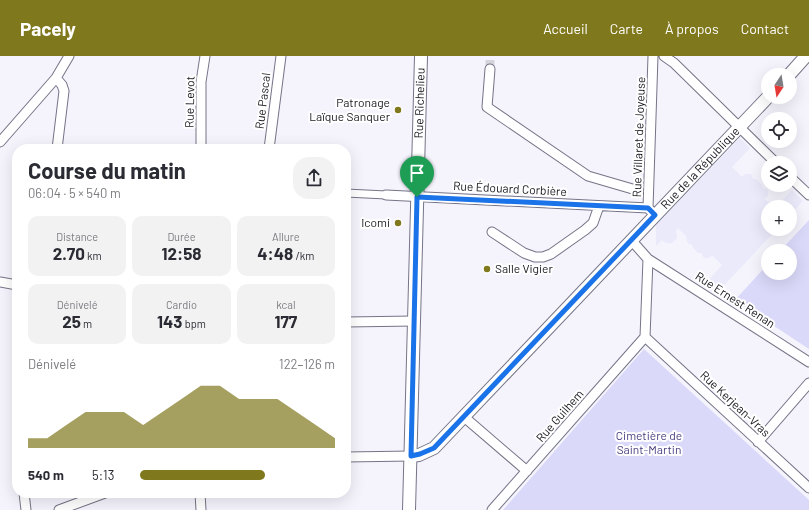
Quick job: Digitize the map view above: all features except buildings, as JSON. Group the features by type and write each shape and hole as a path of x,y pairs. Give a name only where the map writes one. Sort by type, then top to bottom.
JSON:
{"street":[{"path":"0,142 56,78 69,56"},
{"name":"Rue Levot","path":"202,144 201,82 205,56"},
{"name":"Rue Pascal","path":"270,144 281,56"},
{"name":"Rue Richelieu","path":"409,510 421,56"},
{"name":"Rue Villaret de Joyeuse","path":"652,212 653,56"},
{"path":"664,56 674,63 769,156"},
{"path":"795,68 806,56"},
{"path":"490,69 487,107 588,176 636,190"},
{"path":"56,78 62,84 64,91 58,144"},
{"name":"Rue de la République","path":"411,456 434,448 632,241 652,212 761,104"},
{"path":"797,184 809,195"},
{"name":"Rue Édouard Corbière","path":"351,193 599,206 652,212"},
{"path":"492,232 524,253 535,257 543,257 551,254 593,223 599,206"},
{"path":"632,241 648,259 645,337"},
{"name":"Rue Ernest Renan","path":"648,259 809,362"},
{"path":"0,282 12,284"},
{"path":"351,322 414,322"},
{"name":"Rue Kerjean-Vras","path":"645,337 808,488"},
{"name":"Rue Guilhem","path":"492,510 645,337"},
{"path":"758,442 809,383"},
{"path":"463,416 527,471"},
{"path":"351,457 411,456"},
{"path":"25,498 26,510"},
{"path":"59,510 91,498"},
{"path":"200,498 201,510"}],"shaded area":[{"path":"740,138 750,148 732,167 742,177 745,174 751,174 753,179 756,179 761,184 761,192 768,192 768,196 765,199 766,200 761,200 761,236 770,236 763,244 761,244 761,246 717,293 704,285 722,265 712,255 709,258 704,258 701,253 698,253 691,244 689,244 686,236 678,228 676,231 677,238 672,243 666,243 662,240 656,246 656,225"},
{"path":"790,192 794,192 803,201 797,207 797,200 783,200"}],"green space":[{"path":"809,220 809,349 735,300 761,272 761,280 797,280 797,244 787,244 794,236 797,236 797,233"},
{"name":"Cimetière de Saint-Martin","path":"644,349 809,500 809,510 503,510"}],"tunnel":[{"path":"490,56 490,69"}],"place":[{"name":"Patronage Laïque Sanquer","path":"398,110"},
{"name":"Icomi","path":"398,223"},
{"name":"Salle Vigier","path":"487,269"}],"route":[{"path":"417,197 648,208 655,215 434,448 411,456 417,212 417,197"}]}
